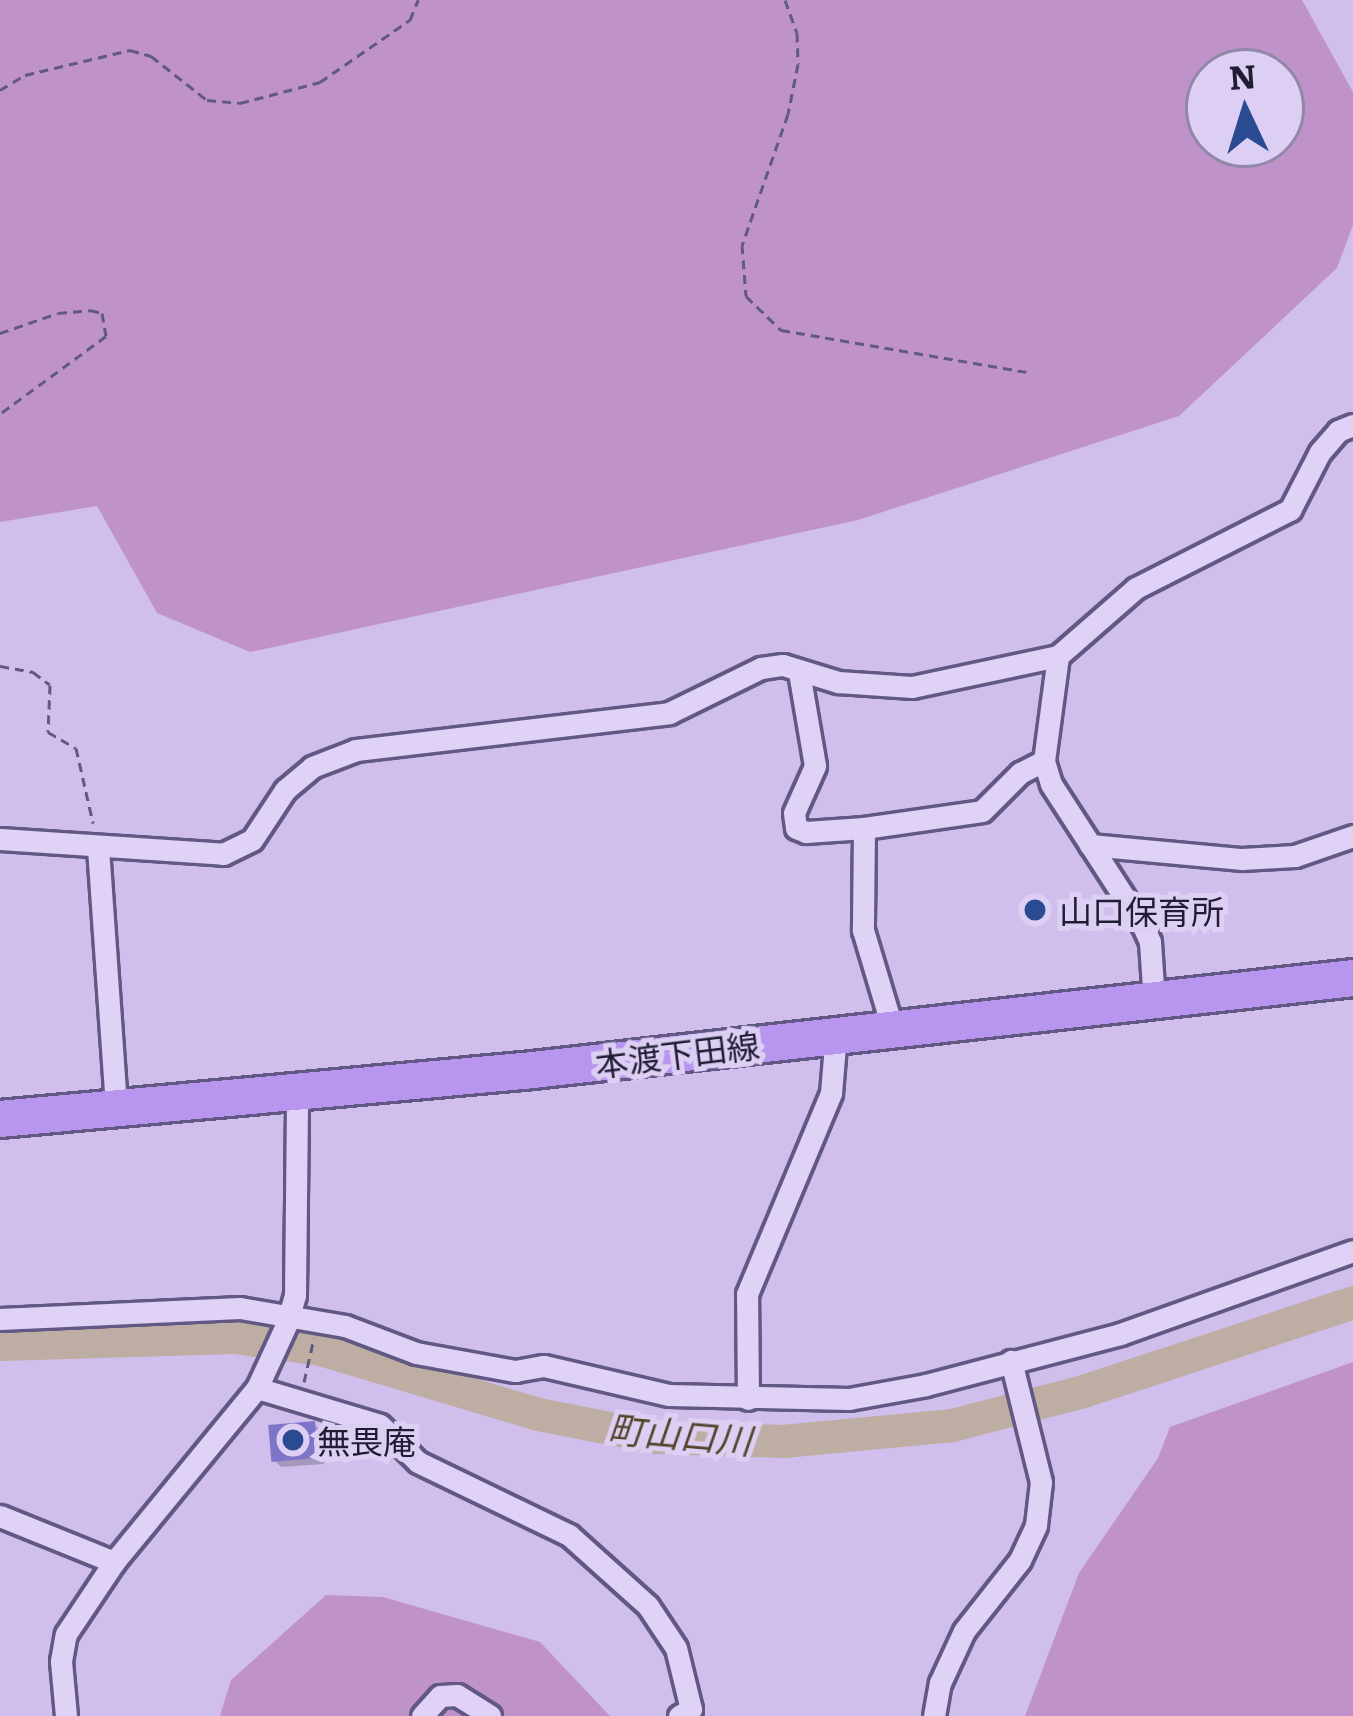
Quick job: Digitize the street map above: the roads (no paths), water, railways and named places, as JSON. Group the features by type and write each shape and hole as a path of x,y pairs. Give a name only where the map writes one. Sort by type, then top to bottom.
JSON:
{"main road":[{"name":"本渡下田線","path":"0,1119 533,1070 1353,979"}],"street":[{"path":"0,839 224,854 252,839 285,790 312,767 356,751 668,713 761,668 783,665 838,682 912,687 1058,656 1136,588 1290,510 1320,452 1338,431 1353,425"},
{"path":"1058,656 1044,761 1051,784 1150,942 1154,1002"},
{"path":"799,672 815,766 794,813 796,828 806,832 982,811 1020,772 1044,761"},
{"path":"864,828 863,930 893,1030"},
{"path":"1090,845 1242,860 1295,856 1353,836"},
{"path":"98,848 116,1108"},
{"path":"748,1399 747,1294 831,1093 836,1034"},
{"path":"66,1716 61,1661 66,1634 114,1562 257,1388 288,1318 296,1295 297,1089"},
{"path":"0,1319 240,1309 416,1353 515,1371 544,1366 669,1395 849,1399 1013,1366 1158,1322 1353,1252"},
{"path":"934,1716 940,1683 964,1631 1020,1560 1036,1526 1041,1482 1013,1366"},
{"path":"257,1388 380,1425 418,1462 569,1535 648,1606 676,1648 691,1709 679,1716"},
{"path":"0,1516 114,1562"},
{"path":"422,1716 440,1696 458,1694 490,1716"}],"waterway":[{"name":"町山口川","path":"0,1344 234,1337 320,1349 538,1414 655,1437 783,1441 952,1425 1083,1391 1353,1302"}],"place":[{"name":"山口保育所","path":"1035,910"},
{"name":"無畏庵","path":"293,1440"}]}
